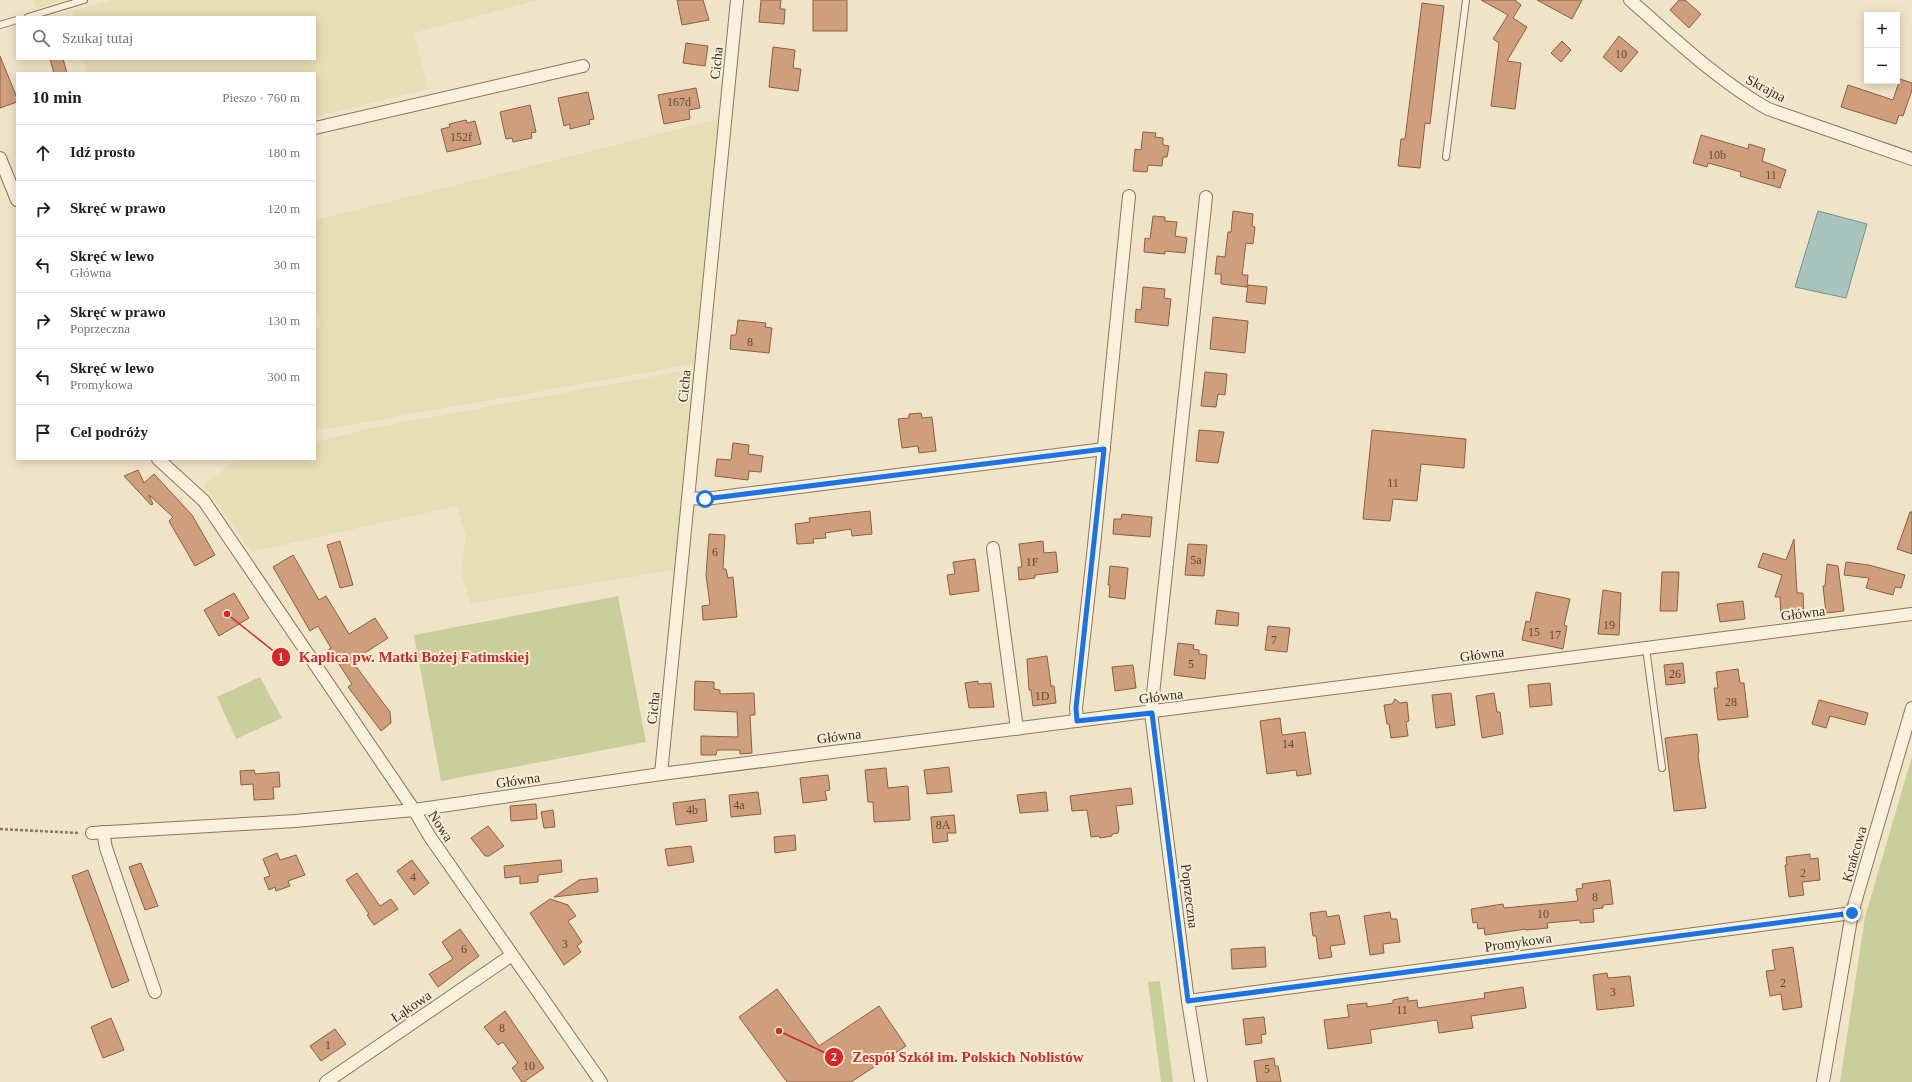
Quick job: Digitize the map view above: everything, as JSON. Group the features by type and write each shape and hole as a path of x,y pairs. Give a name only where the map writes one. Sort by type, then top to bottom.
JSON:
{"street":[{"name":"Cicha","path":"661,774 737,0"},
{"name":"Skrajna","path":"1630,0 1720,77 1746,96 1768,109 1912,159"},
{"path":"316,128 583,66"},
{"path":"0,158 16,197"},
{"path":"1077,721 1076,708 1129,196"},
{"name":"Poprzeczna","path":"1200,1082 1188,1001 1152,713 1206,197"},
{"path":"688,498 705,499 1104,449"},
{"path":"159,460 204,501 414,810"},
{"path":"993,548 1017,729"},
{"name":"Główna","path":"414,810 661,774 1077,721 1152,713 1912,614"},
{"name":"Krańcowa","path":"1823,1082 1852,913 1912,708"},
{"name":"Nowa","path":"97,832 295,822 414,810 430,837 601,1082"},
{"path":"97,832 106,848 155,992"},
{"name":"Promykowa","path":"1188,1001 1852,913"},
{"name":"Łąkowa","path":"326,1082 512,955"}],"lane":[{"path":"31,16 84,0"},
{"path":"1446,157 1466,0"},
{"path":"0,25 16,20"},
{"path":"1646,648 1662,768"}],"path":[{"path":"0,829 56,833 97,832"}],"shaded area":[{"path":"34,0 65,0 37,8"},
{"path":"111,0 538,0 414,33 428,89 316,117 316,72 85,72 84,60 316,60 316,16 74,16 72,11"},
{"path":"718,119 694,364 316,431 316,331 321,324 316,306 316,220"},
{"path":"694,369 675,570 471,604 461,572 466,536 457,506 252,552 204,485 236,460 316,460 316,442 377,427"}],"green space":[{"path":"618,596 646,742 441,781 414,635"},
{"path":"260,677 282,718 236,739 217,697"},
{"path":"1912,756 1912,1082 1840,1082 1865,917"},
{"path":"1160,981 1173,1082 1161,1082 1148,982"}],"water":[{"path":"1818,211 1867,224 1846,298 1795,287"}],"building":[{"path":"677,0 703,0 709,20 682,25"},
{"path":"761,0 781,0 780,9 785,9 784,24 759,22"},
{"path":"813,0 847,0 847,31 813,31"},
{"path":"1481,0 1515,0 1521,5 1513,18 1527,27 1507,61 1521,63 1515,109 1491,106 1499,43 1493,39 1508,15"},
{"path":"1537,0 1582,0 1572,19"},
{"path":"1679,0 1685,0 1701,14 1689,28 1670,10"},
{"path":"1422,3 1444,6 1430,124 1425,123 1420,168 1398,166 1401,139 1405,139"},
{"path":"1619,36 1638,52 1621,72 1603,57"},
{"path":"1562,41 1571,50 1561,62 1551,53"},
{"path":"686,43 708,46 705,66 683,63"},
{"path":"773,47 795,50 793,68 801,69 798,91 769,87"},
{"path":"0,56 16,96 16,102 0,108"},
{"path":"50,60 63,60 67,72 54,72"},
{"path":"1900,79 1912,83 1912,90 1903,116 1899,115 1896,124 1841,107 1848,85 1893,100 1898,84 1900,84"},
{"path":"696,88 700,108 689,110 690,119 664,124 658,95"},
{"path":"588,92 594,119 589,120 590,124 570,129 570,124 564,126 558,98"},
{"path":"530,105 536,132 531,133 532,138 513,142 512,138 506,139 500,112"},
{"path":"466,120 467,123 475,121 481,144 447,152 441,129 450,127 449,124"},
{"path":"1143,132 1156,133 1155,137 1163,138 1163,145 1169,146 1167,157 1163,157 1162,166 1148,165 1147,172 1133,171 1135,149 1141,150"},
{"path":"1701,135 1748,149 1749,144 1765,149 1762,161 1786,170 1780,188 1740,176 1741,172 1708,163 1707,167 1693,163"},
{"path":"1233,211 1253,214 1252,226 1255,227 1253,244 1246,243 1242,275 1248,275 1247,287 1221,284 1221,274 1215,274 1217,256 1225,257 1228,232 1231,232"},
{"path":"1153,216 1165,217 1165,221 1177,222 1175,236 1187,238 1185,253 1165,251 1165,254 1144,252 1145,238 1150,239"},
{"path":"1248,285 1267,287 1265,304 1246,302"},
{"path":"1143,287 1165,289 1164,298 1171,299 1168,326 1135,322 1136,309 1141,310"},
{"path":"1213,317 1248,321 1245,353 1210,349"},
{"path":"738,320 766,323 765,327 772,328 769,353 730,349 731,335 736,335"},
{"path":"1205,372 1227,374 1225,395 1218,394 1216,407 1201,406"},
{"path":"921,413 922,418 932,417 936,451 919,453 918,446 902,448 898,419 909,418 909,414"},
{"path":"1199,430 1224,432 1218,463 1196,461"},
{"path":"1372,430 1466,439 1464,468 1421,464 1417,501 1393,499 1390,521 1363,519"},
{"path":"733,443 749,445 748,454 763,456 761,472 749,471 748,480 715,476 717,459 731,460"},
{"path":"138,470 144,483 154,474 192,515 215,555 195,566 169,521 173,517 149,495 153,504 151,505 124,476"},
{"path":"870,511 872,534 852,536 851,529 825,533 826,538 813,539 814,543 797,544 795,524 810,522 809,518"},
{"path":"1910,512 1912,512 1912,554 1897,549"},
{"path":"1122,514 1152,517 1150,537 1113,534 1114,519 1121,519"},
{"path":"709,534 725,535 723,569 726,569 728,578 733,577 737,617 703,620 702,606 710,605 706,575"},
{"path":"1794,539 1797,593 1803,593 1804,616 1781,618 1780,597 1775,597 1782,575 1758,567 1763,553 1786,560"},
{"path":"340,541 353,585 340,588 327,545"},
{"path":"1043,541 1044,553 1056,552 1058,572 1035,575 1035,578 1019,580 1018,567 1022,567 1019,544"},
{"path":"1188,544 1207,545 1204,576 1185,575"},
{"path":"293,555 319,600 326,596 349,634 375,618 388,638 352,661 390,712 391,723 381,731 348,687 352,684 329,649 331,648 318,626 310,631 273,567"},
{"path":"975,559 979,591 950,595 947,575 955,574 953,562"},
{"path":"1846,562 1869,565 1905,575 1901,588 1895,587 1893,595 1866,588 1869,578 1844,575"},
{"path":"1827,564 1838,566 1844,611 1826,613 1823,586 1825,586"},
{"path":"1110,566 1128,568 1125,599 1109,597 1110,585 1108,585"},
{"path":"1662,572 1679,572 1677,611 1660,611"},
{"path":"1603,590 1621,593 1619,635 1598,634"},
{"path":"1536,592 1570,599 1564,625 1567,626 1563,649 1522,640 1526,621 1530,622"},
{"path":"234,593 249,618 219,636 204,610"},
{"path":"1743,601 1745,619 1720,622 1717,604"},
{"path":"1217,610 1239,613 1238,626 1215,624"},
{"path":"1268,626 1290,628 1287,652 1265,650"},
{"path":"1178,643 1194,645 1193,649 1199,650 1199,654 1207,655 1205,679 1174,675"},
{"path":"1047,656 1051,686 1054,686 1056,703 1033,706 1031,690 1029,690 1027,659"},
{"path":"1683,663 1685,683 1666,685 1664,665"},
{"path":"1133,665 1136,688 1115,691 1112,667"},
{"path":"1738,669 1740,683 1744,683 1748,717 1718,720 1714,688 1718,688 1716,672"},
{"path":"695,681 714,682 714,689 720,690 720,694 754,693 755,715 750,715 752,753 740,754 740,750 717,750 716,755 701,755 701,736 738,737 737,712 694,710"},
{"path":"978,681 978,684 991,683 994,707 969,708 965,683"},
{"path":"1550,683 1552,705 1530,707 1528,685"},
{"path":"1451,693 1455,725 1436,728 1432,695"},
{"path":"1494,693 1497,712 1500,712 1503,734 1482,738 1476,696"},
{"path":"1395,699 1400,703 1407,702 1409,721 1406,722 1408,736 1391,738 1384,705 1392,704"},
{"path":"1819,700 1868,713 1865,725 1830,716 1826,728 1812,724"},
{"path":"1280,718 1282,735 1305,732 1311,774 1297,776 1296,770 1267,774 1260,721"},
{"path":"1697,734 1699,751 1698,756 1706,808 1674,811 1665,738"},
{"path":"949,767 952,792 927,794 924,770"},
{"path":"886,768 888,788 908,786 910,820 874,822 873,802 868,802 865,770"},
{"path":"254,770 255,774 279,772 280,787 273,787 274,799 254,800 253,784 241,785 240,771"},
{"path":"828,775 830,790 825,791 827,800 803,803 800,778"},
{"path":"1131,788 1133,804 1116,806 1119,829 1118,833 1112,834 1112,836 1100,838 1099,836 1091,837 1087,810 1072,811 1070,796"},
{"path":"758,792 761,814 731,817 729,795"},
{"path":"1046,792 1048,811 1020,813 1017,795"},
{"path":"705,799 707,821 676,825 673,803"},
{"path":"536,804 537,819 511,821 510,806"},
{"path":"553,810 555,827 544,828 541,812"},
{"path":"954,815 956,833 947,833 948,841 933,843 931,817"},
{"path":"488,826 504,846 489,856 485,856 471,838"},
{"path":"795,835 796,850 775,853 774,837"},
{"path":"691,846 694,862 668,866 665,849"},
{"path":"277,853 280,860 296,855 305,875 288,881 290,886 276,891 275,887 269,890 264,878 270,876 263,859"},
{"path":"1810,854 1810,859 1818,858 1820,880 1802,882 1804,895 1789,897 1785,865 1787,865 1786,857"},
{"path":"412,860 429,883 414,895 397,871"},
{"path":"561,860 562,872 538,875 538,882 520,884 520,876 505,878 504,866"},
{"path":"141,863 158,906 145,910 129,867"},
{"path":"88,870 129,981 112,988 72,876"},
{"path":"357,873 380,906 391,899 398,909 374,925 367,915 369,914 346,880"},
{"path":"597,878 598,892 554,897 579,880"},
{"path":"1610,880 1613,904 1603,905 1603,908 1593,909 1594,922 1580,923 1580,920 1547,923 1548,928 1526,929 1485,935 1484,928 1478,929 1477,922 1473,923 1471,909 1503,904 1504,908 1578,901 1576,889 1583,888 1582,884"},
{"path":"550,899 568,905 576,916 568,921 582,942 577,946 581,952 564,965 530,913"},
{"path":"1326,911 1327,917 1339,915 1345,944 1330,946 1332,957 1319,959 1316,936 1313,936 1310,913"},
{"path":"1390,912 1391,919 1397,919 1400,942 1383,944 1384,953 1370,955 1364,916"},
{"path":"460,929 479,956 438,987 429,974 453,959 442,942"},
{"path":"1265,947 1266,967 1232,969 1231,949"},
{"path":"1793,947 1802,1007 1783,1010 1781,994 1770,996 1766,971 1775,970 1772,950"},
{"path":"1607,973 1608,978 1630,976 1634,1006 1597,1010 1593,975"},
{"path":"1523,987 1526,1008 1471,1016 1473,1028 1439,1033 1437,1020 1370,1030 1372,1043 1328,1049 1324,1020 1349,1017 1347,1005 1367,1003 1367,1007 1393,1003 1393,1000 1408,997 1408,1001 1417,1000 1418,1008 1485,998 1484,993"},
{"path":"777,989 819,1046 879,1006 906,1046 851,1082 787,1082 739,1017"},
{"path":"505,1011 544,1068 524,1082 522,1082 512,1068 518,1063 503,1042 498,1045 484,1027"},
{"path":"1264,1017 1266,1034 1261,1035 1262,1043 1246,1045 1243,1019"},
{"path":"111,1018 124,1050 103,1058 91,1027"},
{"path":"335,1029 346,1044 321,1061 310,1046"},
{"path":"1274,1058 1275,1066 1278,1066 1281,1082 1257,1082 1254,1061"}],"place":[{"name":"Kaplica pw. Matki Bożej Fatimskiej","path":"227,614"},
{"name":"Zespół Szkół im. Polskich Noblistów","path":"779,1031"}],"route":[{"path":"705,499 1104,449 1076,708 1077,721 1152,713 1188,1001 1852,913"}]}
